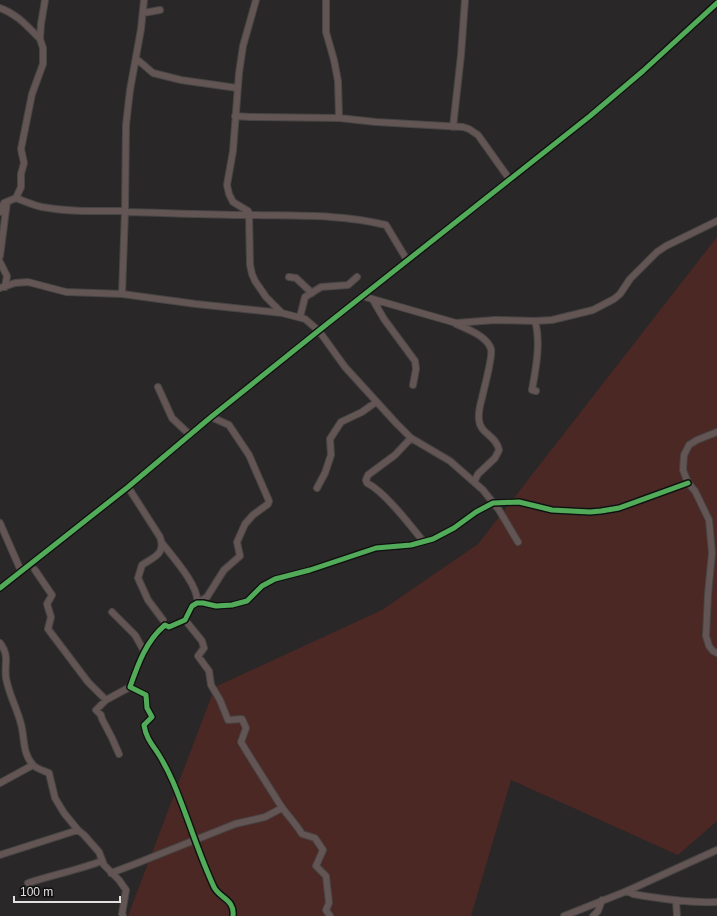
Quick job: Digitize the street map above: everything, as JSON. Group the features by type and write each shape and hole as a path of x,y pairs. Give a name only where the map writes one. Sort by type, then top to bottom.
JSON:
{"street":[{"path":"0,212 4,203 16,198 21,187 21,174 24,163 21,149 32,94 43,64 43,48 40,39 45,0"},
{"path":"122,294 127,212 127,119 144,0"},
{"path":"256,0 243,46 237,88 233,151 227,185 233,202 248,211 250,215 250,265 255,282 266,297 282,313"},
{"path":"326,0 326,32 334,60 338,82 339,118"},
{"path":"452,127 461,55 465,0"},
{"path":"0,588 128,487 211,417 407,260 510,180 643,71 717,4"},
{"path":"0,8 19,18 40,39"},
{"path":"143,13 160,10"},
{"path":"139,61 153,73 181,80 237,88"},
{"path":"235,116 339,118 376,122 462,127 473,131 481,139 510,180"},
{"path":"16,198 36,205 51,208 127,212 333,216 376,222 386,225 407,260"},
{"path":"0,256 7,202"},
{"path":"456,323 495,320 552,320 593,310 620,294 630,279 658,252 717,221"},
{"path":"0,262 7,276 3,288"},
{"path":"289,277 296,278 312,293"},
{"path":"300,317 306,298 312,293 321,287 348,285 357,277"},
{"path":"3,288 16,283 28,282 66,292 122,294 216,307 282,313 300,317 312,324 319,331 345,367 411,438 450,461 474,482 499,510 518,542"},
{"path":"362,296 456,323 480,336 487,342 491,351 480,407 479,420 484,430 496,440 498,450 495,458 478,474 474,482"},
{"path":"373,300 384,320 415,361 416,369 413,385"},
{"path":"535,321 537,330 537,352 532,390 536,391"},
{"path":"158,387 172,418 190,435"},
{"path":"317,488 325,473 331,455 330,439 341,422 362,412 376,402"},
{"path":"119,754 101,714 96,710 106,700 130,687 144,651 150,641 165,625 169,628 185,620 192,606 207,597 224,570 240,556 236,542 248,520 268,504 269,500 249,455 229,425 211,417"},
{"path":"717,432 697,440 687,446 684,455 683,470 688,483 696,491 709,520 712,553 706,636 709,646 717,653"},
{"path":"411,438 395,455 368,475 366,480 367,483 375,486 409,523 423,542"},
{"path":"198,603 221,606 247,601 262,586 275,579 310,570 376,548 411,545 433,539 454,528 476,512 493,503 519,502 552,510 595,512 619,508 688,483"},
{"path":"128,487 160,537 162,544 184,572 197,595 198,603"},
{"path":"0,523 21,571"},
{"path":"162,544 162,547 157,555 142,565 138,578 148,600 163,620"},
{"path":"36,570 52,595 47,604 52,617 48,629 88,682 106,700"},
{"path":"112,612 135,635 144,651"},
{"path":"185,620 202,641 204,648 198,656 209,671 211,685 220,700 228,720 242,719 246,728 241,742 282,808 302,834 315,838 323,850 316,866 326,876 329,903 326,910 330,916"},
{"path":"0,643 7,656 6,673 8,689 21,724 23,745 26,753 33,765 49,774 55,798 64,813 99,852 102,861 126,890 122,916"},
{"path":"130,687 146,695 147,708 152,717 144,725 146,738 159,755 172,780 190,822 194,841 216,891 228,899 233,911 233,916"},
{"path":"0,783 33,765"},
{"path":"111,872 235,824 265,817 282,808"},
{"path":"0,854 78,830"},
{"path":"564,916 627,891 717,850"},
{"path":"28,883 102,861"},
{"path":"627,891 633,894 676,901 698,903 717,902"},
{"path":"593,916 598,911 602,900"},
{"path":"676,901 677,916"}],"shaded area":[{"path":"717,237 717,821 678,855 511,780 471,916 128,916 215,687 382,610 478,544"}],"cycle path":[{"path":"0,588 128,487 211,417 327,324 590,116 643,71 717,3"},
{"path":"233,916 232,906 216,891 214,887 173,782 163,761 146,734 144,725 152,717 147,708 146,695 130,687 143,653 158,631 165,625 169,627 185,620 192,606 197,603 216,606 232,605 247,601 262,586 275,579 310,570 376,548 411,545 433,539 454,528 476,512 493,503 519,502 552,510 590,512 601,511 619,508 688,483"}]}
